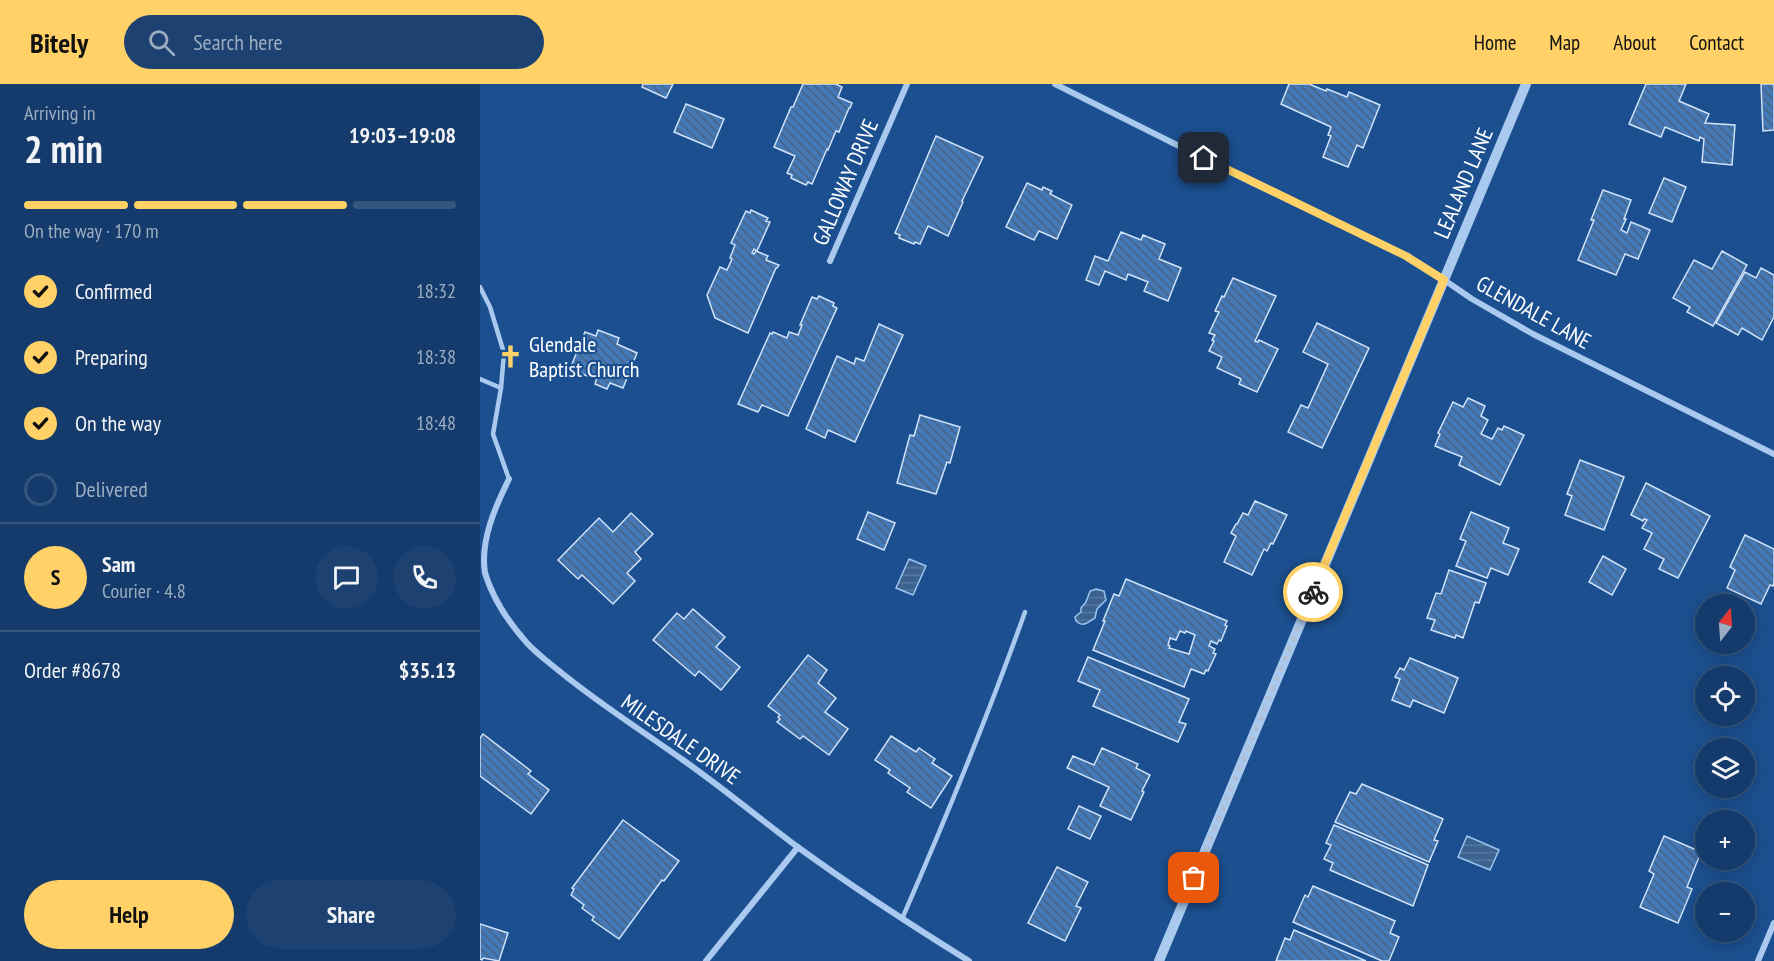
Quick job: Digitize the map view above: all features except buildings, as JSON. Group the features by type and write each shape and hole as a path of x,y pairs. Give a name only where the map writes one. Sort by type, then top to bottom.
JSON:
{"street":[{"name":"GALLOWAY DRIVE","path":"830,261 908,84"},
{"name":"GLENDALE LANE","path":"1055,84 1406,256 1493,312 1533,334 1774,454"},
{"name":"LEALAND LANE","path":"1159,961 1526,84"},
{"name":"MILESDALE DRIVE","path":"509,478 486,533 483,545 484,572 500,605 528,644 591,696 684,760 798,847 902,919 969,961"},
{"path":"706,961 798,847"},
{"path":"1758,961 1774,923"}],"lane":[{"path":"480,286 490,307 504,353 493,434 509,478"},
{"path":"480,379 501,388"},
{"path":"902,919 933,848 1024,612"}],"water":[{"path":"909,559 926,566 913,595 896,588"},
{"path":"1096,589 1104,591 1106,600 1097,609 1095,618 1086,624 1081,624 1076,621 1075,617 1081,612 1090,591"},
{"path":"1467,836 1499,850 1490,870 1458,857"}],"way so far":[{"path":"1194,878 1313,592"}],"place":[{"name":"Glendale Baptist Church","path":"511,357"}],"route":[{"path":"1204,158 1406,256 1444,280 1313,592"}]}
